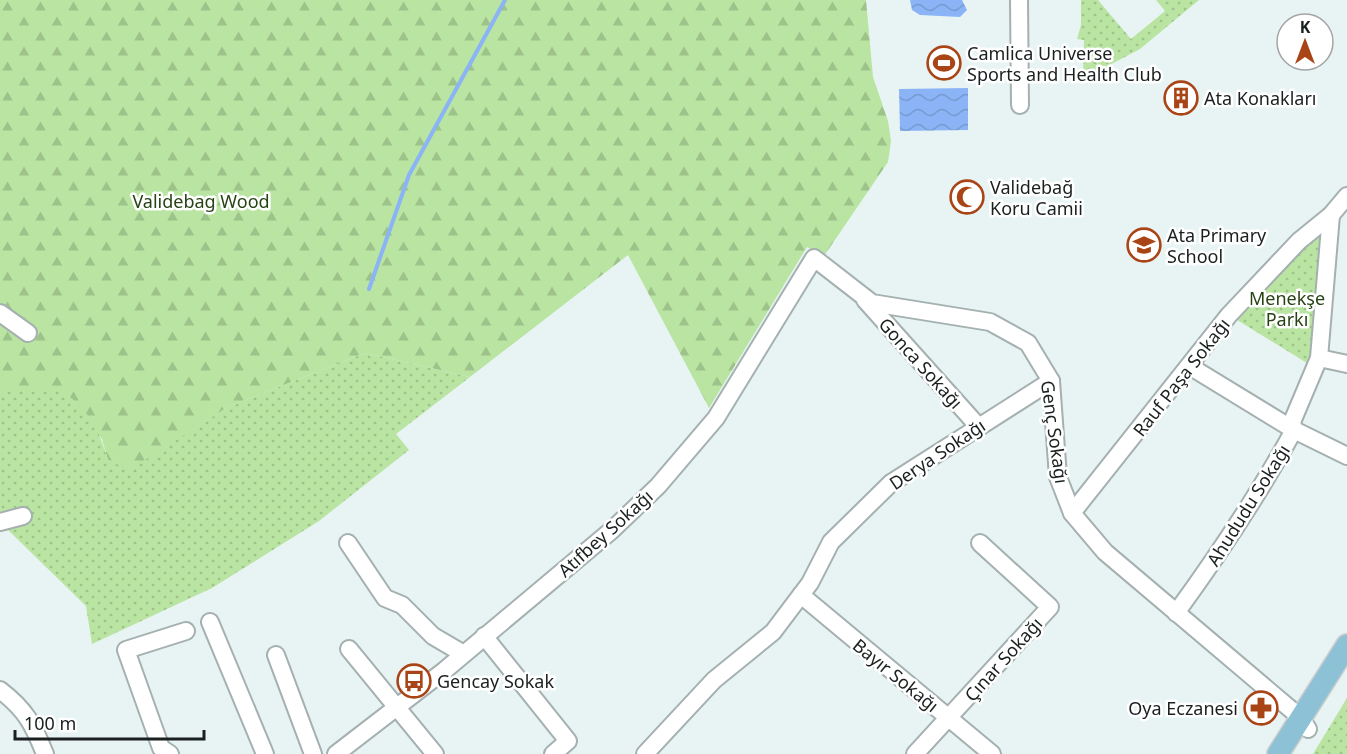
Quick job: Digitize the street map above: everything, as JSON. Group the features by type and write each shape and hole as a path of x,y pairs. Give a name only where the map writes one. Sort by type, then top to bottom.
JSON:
{"main road":[{"path":"1292,754 1304,724 1347,645"},
{"path":"1278,754 1347,670"}],"street":[{"path":"1019,0 1020,105"},
{"name":"Rauf Paşa Sokağı","path":"1072,513 1191,367 1229,315 1299,241 1331,215 1347,196"},
{"name":"Ahududu Sokağı","path":"1176,613 1216,559 1266,480 1294,430 1292,422 1319,358 1331,215"},
{"name":"Genç Sokağı","path":"814,258 872,303 990,322 1028,343 1051,381 1058,477 1072,513 1105,552 1304,724"},
{"name":"Atıfbey Sokağı","path":"336,754 445,670 462,653 612,530 692,449 716,418 814,258"},
{"name":"Gonca Sokağı","path":"864,299 978,426"},
{"path":"1319,358 1347,364"},
{"path":"1191,367 1294,430 1347,456"},
{"name":"Derya Sokağı","path":"645,754 714,680 773,632 801,596 831,542 891,483 1051,381"},
{"path":"0,522 23,516"},
{"path":"348,543 385,597 402,605 434,636 462,653"},
{"name":"Çınar Sokağı","path":"915,754 1050,607 980,543"},
{"name":"Bayır Sokağı","path":"801,596 992,754"},
{"path":"210,622 265,754"},
{"path":"170,754 161,748 126,650 186,631"},
{"path":"484,636 568,741 553,754"},
{"path":"349,649 435,754"},
{"path":"276,656 313,754"},
{"path":"0,690 20,706 32,722 45,754"}],"green space":[{"name":"Validebag Wood","path":"0,0 866,0 873,77 888,121 891,141 888,162 824,256 807,247 709,408 628,255 470,377 365,353 228,407 129,471 108,460 102,439 60,392 0,390"},
{"path":"1081,0 1098,0 1131,39 1165,11 1156,0 1199,0 1140,49 1083,79 1084,40 1077,39 1081,25"},
{"name":"Menekşe Parkı","path":"1331,215 1315,368 1229,315"},
{"path":"365,353 470,377 396,434 409,450 319,521 212,588 92,644 86,606 6,528 0,514 0,390 56,390 70,397 92,421 108,460 129,470 228,407"},
{"path":"1347,698 1347,754 1313,754"}],"water":[{"path":"910,0 962,0 967,10 960,17 920,15 912,10"},
{"path":"968,88 968,130 900,131 899,89"}],"waterway":[{"path":"369,289 409,175 505,0"}],"place":[{"name":"Camlica Universe Sports and Health Club","path":"944,63"},
{"name":"Ata Konakları","path":"1181,98"},
{"name":"Validebağ Koru Camii","path":"967,197"},
{"name":"Ata Primary School","path":"1144,245"},
{"name":"Gencay Sokak","path":"414,681"},
{"name":"Oya Eczanesi","path":"1261,708"}]}
